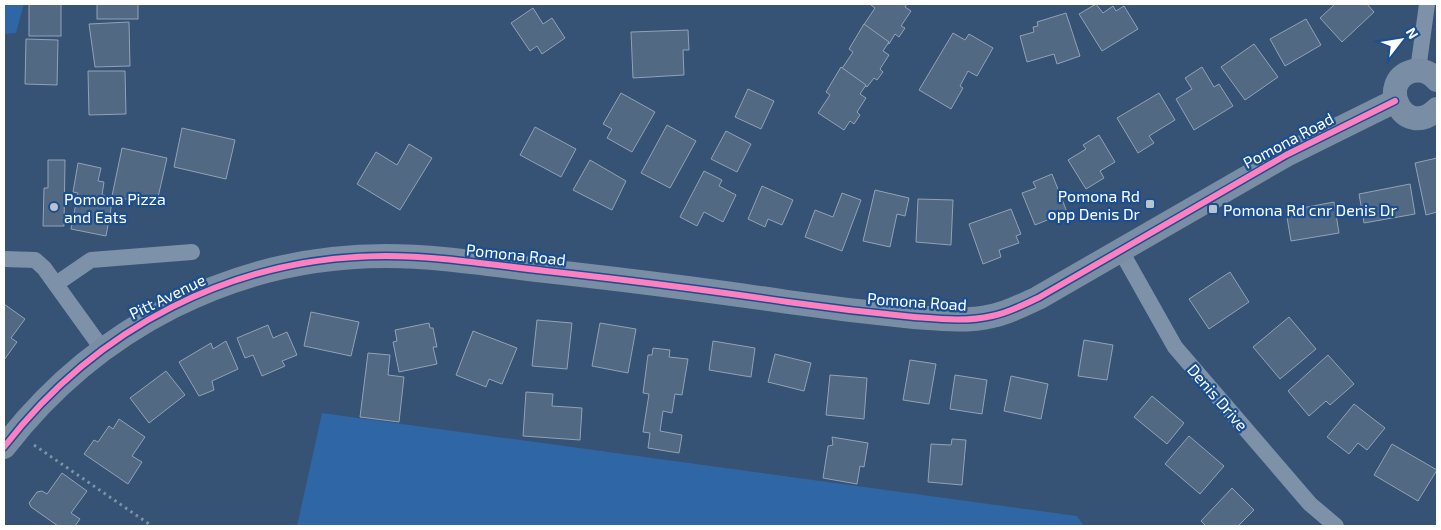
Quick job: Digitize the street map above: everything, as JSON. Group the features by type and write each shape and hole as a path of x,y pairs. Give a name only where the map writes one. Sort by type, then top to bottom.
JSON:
{"street":[{"path":"1427,4 1428,75 1404,75 1396,87 1395,101 1399,108 1410,117 1425,118 1437,109"},
{"name":"Pomona Road","path":"387,256 708,290 878,314 964,319 991,316 1010,311 1038,298 1286,155 1395,101"},
{"name":"Denis Drive","path":"1121,251 1175,347 1310,504 1336,526"},
{"path":"56,284 91,260 192,252"},
{"name":"Pitt Avenue","path":"9,440 68,376 127,331 187,298 224,284 294,265 330,260 387,256"},
{"path":"4,259 35,260 44,268 103,350"}],"path":[{"path":"9,440 45,452 152,526"}],"shaded area":[{"path":"4,4 24,4 16,33 4,34"},
{"path":"322,413 1077,516 1084,526 297,526"}],"building":[{"path":"29,4 61,4 61,36 29,36"},
{"path":"97,4 138,4 138,19 97,19"},
{"path":"872,4 907,4 905,7 911,11 901,26 905,28 899,37 895,34 889,44 863,26 875,8"},
{"path":"1096,4 1103,13 1113,6 1116,11 1124,6 1138,29 1102,51 1079,14"},
{"path":"1335,4 1367,4 1374,12 1342,42 1320,18"},
{"path":"533,8 543,24 552,18 565,38 542,54 537,46 530,51 511,23"},
{"path":"1066,13 1080,56 1057,64 1054,54 1027,62 1020,36 1034,32 1033,27 1038,26 1037,22"},
{"path":"1306,19 1321,45 1285,66 1270,39"},
{"path":"129,22 130,66 95,67 89,24"},
{"path":"864,24 889,42 883,51 889,55 880,69 883,72 877,80 874,78 867,87 841,70 853,52 849,49"},
{"path":"688,30 689,50 683,50 684,75 633,78 631,32"},
{"path":"953,33 965,40 969,34 993,48 977,76 968,71 960,86 963,88 951,109 919,90"},
{"path":"26,39 58,40 57,85 25,84"},
{"path":"1254,44 1278,77 1245,100 1221,67"},
{"path":"841,67 866,85 860,94 866,98 857,112 860,115 854,124 850,121 844,130 818,113 830,95 826,92"},
{"path":"1202,67 1214,87 1219,84 1233,106 1194,130 1176,99 1192,89 1185,78"},
{"path":"88,71 125,71 126,114 89,115"},
{"path":"748,89 774,101 761,129 735,117"},
{"path":"621,93 655,112 632,152 607,138 612,129 603,124"},
{"path":"1159,93 1175,120 1149,136 1154,143 1138,153 1117,118"},
{"path":"667,125 696,141 670,188 641,173"},
{"path":"535,127 576,149 561,177 520,155"},
{"path":"182,128 235,140 226,179 174,167"},
{"path":"726,131 751,144 737,172 711,159"},
{"path":"1099,135 1115,162 1100,171 1104,178 1086,189 1068,160 1086,149 1083,145"},
{"path":"409,144 432,158 400,210 357,184 376,152 397,165"},
{"path":"122,148 167,158 156,206 112,196"},
{"path":"1437,158 1437,212 1426,215 1415,163"},
{"name":"Pomona Pizza and Eats","path":"48,160 65,160 64,226 43,226 44,188 48,188"},
{"path":"590,160 626,181 612,210 573,190"},
{"path":"78,163 101,168 98,181 104,182 102,195 113,197 106,236 71,229 78,193 73,192"},
{"path":"704,171 722,180 719,186 736,195 723,222 704,212 697,226 680,217"},
{"path":"1052,174 1067,212 1035,225 1022,193 1036,188 1033,182"},
{"path":"1410,184 1415,214 1364,223 1359,194"},
{"path":"762,186 793,200 782,225 768,219 765,227 748,219"},
{"path":"875,190 909,198 905,216 897,214 890,247 863,241"},
{"path":"842,193 861,200 842,251 805,237 815,210 833,217"},
{"path":"918,199 953,200 951,245 916,242"},
{"path":"1334,202 1339,233 1291,241 1286,211"},
{"path":"1011,209 1021,234 1016,236 1019,243 999,250 1001,257 983,264 969,224"},
{"path":"1230,272 1249,302 1209,329 1189,299"},
{"path":"4,304 25,319 11,338 17,342 4,360"},
{"path":"311,312 359,322 351,356 304,346"},
{"path":"1289,317 1316,349 1280,379 1253,347"},
{"path":"537,320 572,323 567,369 532,366"},
{"path":"429,323 430,328 433,328 437,347 433,347 437,364 399,372 393,342 397,341 395,330"},
{"path":"600,323 636,329 628,373 592,366"},
{"path":"268,325 273,338 287,332 297,355 282,361 285,366 262,376 253,355 245,358 237,338"},
{"path":"473,331 517,348 502,384 489,379 486,387 456,375"},
{"path":"1084,340 1113,345 1107,380 1078,376"},
{"path":"226,341 238,369 212,381 214,390 199,396 179,362 211,343 213,349"},
{"path":"713,341 755,348 751,377 709,370"},
{"path":"653,348 670,350 669,357 688,359 682,395 675,394 672,413 663,411 660,431 682,435 679,453 648,448 650,433 643,432 649,394 643,393 648,355 652,355"},
{"path":"368,353 390,355 388,375 404,377 399,422 360,417"},
{"path":"775,354 811,363 804,391 768,382"},
{"path":"1328,355 1354,384 1330,405 1326,401 1309,416 1288,391"},
{"path":"910,360 936,364 929,404 903,400"},
{"path":"166,371 185,395 149,423 130,398"},
{"path":"830,375 867,378 864,419 826,415"},
{"path":"955,375 987,380 982,414 950,409"},
{"path":"1011,376 1048,384 1041,419 1004,411"},
{"path":"526,392 553,394 552,406 582,408 580,440 523,436"},
{"path":"1152,396 1184,423 1167,444 1134,417"},
{"path":"1354,404 1385,428 1367,450 1358,443 1349,454 1327,437"},
{"path":"119,419 145,437 132,456 142,462 128,484 84,454 94,440 98,442 109,426 113,429"},
{"path":"1189,436 1224,466 1200,494 1165,464"},
{"path":"832,437 868,443 864,467 860,466 857,484 823,478 828,446 833,445"},
{"path":"952,439 966,440 962,485 928,482 931,444 951,445"},
{"path":"1392,444 1437,470 1418,501 1374,475"},
{"path":"62,473 87,491 71,513 80,519 75,526 58,526 31,507 29,503 37,492 42,491 47,494"},
{"path":"1232,488 1254,510 1238,526 1206,526 1201,521"}],"cycle path":[{"path":"4,447 41,405 81,367 125,334 172,307 222,285 275,269 329,259 386,256 466,261 898,315 944,319 983,318 998,315 1038,298 1286,155 1395,101"}],"place":[{"name":"Pomona Rd opp Denis Dr","path":"1150,204"},
{"name":"Pomona Pizza and Eats","path":"54,207"},
{"name":"Pomona Rd cnr Denis Dr","path":"1213,209"}]}
